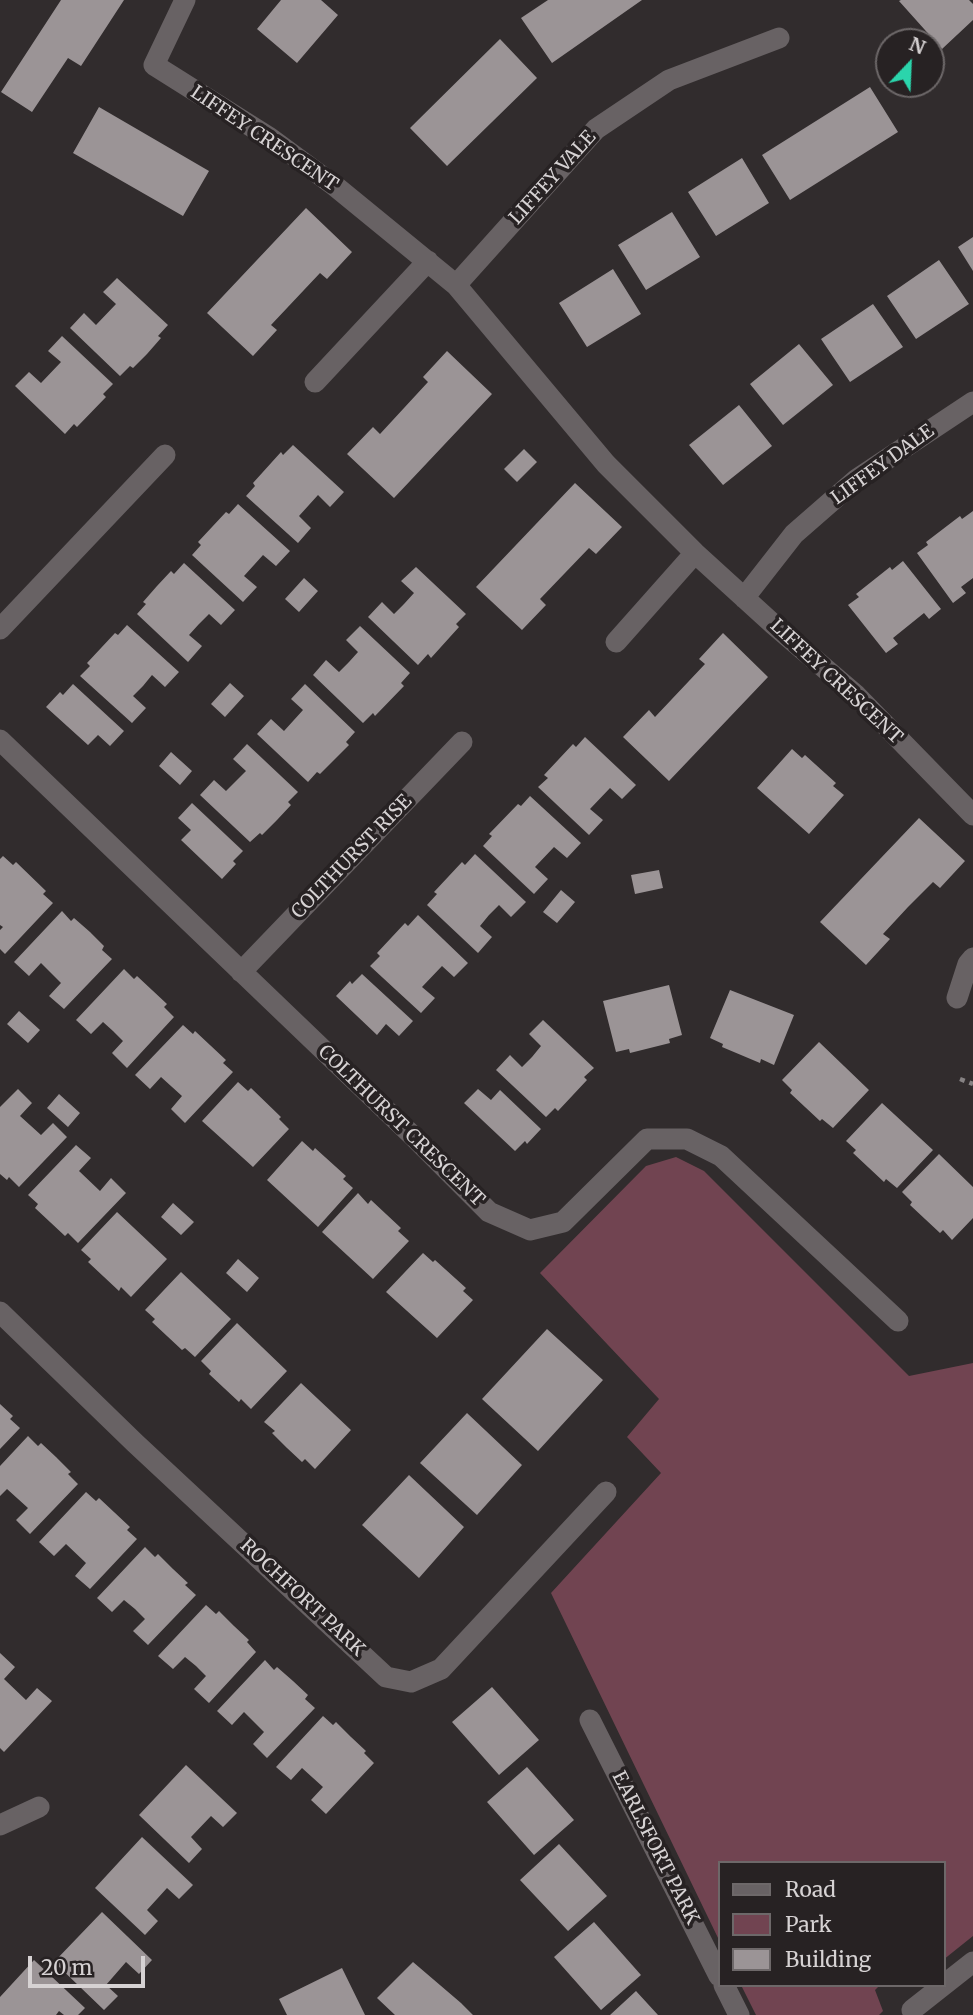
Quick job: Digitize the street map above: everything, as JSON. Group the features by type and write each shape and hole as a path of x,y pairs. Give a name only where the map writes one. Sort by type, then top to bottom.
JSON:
{"street":[{"name":"LIFFEY CRESCENT","path":"185,0 153,65 270,138 335,186 456,285 606,464 695,553 856,695 973,815"},
{"name":"LIFFEY VALE","path":"456,285 596,129 669,80 779,38"},
{"path":"315,382 428,261"},
{"name":"LIFFEY DALE","path":"744,598 794,534 858,479 973,402"},
{"path":"0,629 165,455"},
{"path":"616,642 695,553"},
{"name":"COLTHURST CRESCENT","path":"0,740 489,1212 530,1230 563,1222 647,1139 687,1139 721,1156 898,1321"},
{"name":"COLTHURST RISE","path":"241,972 463,742"},
{"path":"957,998 968,964 973,958"},
{"name":"ROCHFORT PARK","path":"0,1312 135,1443 386,1677 411,1682 441,1669 606,1492"},
{"name":"EARLSFORT PARK","path":"590,1720 718,1974"},
{"path":"0,1825 39,1807"},
{"path":"945,1984 973,1962"},
{"path":"725,1987 739,2015"},
{"path":"912,2010 941,1987"}],"path":[{"path":"960,1079 973,1084"}],"green space":[{"path":"676,1157 704,1171 909,1376 973,1363 973,1936 945,1958 945,1861 718,1861 718,1938 551,1593 661,1473 627,1437 659,1399 540,1273 646,1166"},
{"path":"742,1987 878,1987 875,1990 883,2011 879,2015 756,2015"}],"building":[{"path":"61,0 124,0 81,66 68,58 32,112 1,92"},
{"path":"281,0 321,0 338,15 297,63 257,29"},
{"path":"548,0 642,0 552,63 521,18"},
{"path":"969,0 973,4 973,20 945,46 945,28 923,28 899,1"},
{"path":"500,39 537,78 447,166 410,128"},
{"path":"870,87 898,132 790,200 762,155"},
{"path":"99,107 209,171 183,216 73,153"},
{"path":"742,158 769,203 716,236 688,192"},
{"path":"306,208 352,252 327,279 320,273 271,325 277,330 253,356 207,313"},
{"path":"672,212 700,257 646,290 618,245"},
{"path":"973,237 973,271 958,247"},
{"path":"939,260 969,304 916,339 887,296"},
{"path":"613,269 641,314 587,347 559,303"},
{"path":"117,278 168,325 147,354 120,376 70,328 84,313 96,325 116,304 103,292"},
{"path":"873,304 903,347 850,382 821,339"},
{"path":"62,336 113,384 103,394 106,397 77,427 74,424 65,434 15,386 29,372 41,383 61,362 48,351"},
{"path":"799,344 833,385 783,425 750,384"},
{"path":"447,351 492,394 394,498 347,454 373,427 380,434 428,382 423,377"},
{"path":"739,405 772,446 723,485 689,445"},
{"path":"293,445 344,492 330,507 318,495 299,516 311,528 298,543 246,496 255,486 253,483 281,452 283,455"},
{"path":"524,449 537,462 517,482 504,469"},
{"path":"575,483 622,527 596,554 589,548 540,599 546,605 522,630 476,587"},
{"path":"238,504 290,551 276,566 263,555 244,576 257,587 243,602 192,555 201,545 198,542 226,512 229,514"},
{"path":"973,511 973,578 961,587 966,593 953,603 917,553 928,545 926,542 960,516 962,519"},
{"path":"903,561 941,609 929,619 924,613 893,638 898,644 886,653 848,605 859,597 856,594 890,567 892,570"},
{"path":"184,563 235,610 221,625 209,614 189,635 202,646 188,662 137,614 157,586 171,571 174,574"},
{"path":"416,567 466,614 456,624 459,627 431,658 428,654 418,665 368,617 382,602 394,614 404,604 414,593 401,581"},
{"path":"304,578 318,591 299,612 285,599"},
{"path":"127,625 179,672 165,687 152,675 133,696 146,708 132,723 80,676 90,666 87,663 115,633 118,635"},
{"path":"360,626 410,673 401,683 404,686 375,716 373,713 363,723 313,675 326,660 339,672 349,662 358,652 346,640"},
{"path":"723,633 768,677 669,781 623,737 649,710 655,717 705,664 699,659"},
{"path":"230,683 244,696 225,717 211,704"},
{"path":"73,684 124,731 110,746 98,735 88,745 46,707 60,692 63,695"},
{"path":"305,684 355,732 346,742 349,745 320,774 317,772 308,782 257,734 271,719 284,731 303,710 291,699"},
{"path":"585,737 636,785 622,799 610,788 590,809 603,820 589,835 538,787 548,778 544,775 573,744 576,747"},
{"path":"247,744 298,792 288,802 291,805 277,820 262,835 260,833 250,842 200,795 214,780 226,791 246,771 233,759"},
{"path":"792,749 802,758 805,755 836,783 833,786 844,795 809,834 757,788"},
{"path":"171,752 192,771 180,785 159,766"},
{"path":"530,796 581,843 567,858 554,847 535,867 548,879 534,894 483,846 492,836 489,834 518,804 521,806"},
{"path":"192,803 243,851 233,861 236,864 222,879 181,840 191,830 178,818"},
{"path":"919,818 965,861 940,888 933,882 908,907 883,934 890,939 866,965 820,922"},
{"path":"475,854 526,902 511,917 499,905 489,915 480,926 492,937 478,953 427,905 437,894 434,892 462,862 465,865"},
{"path":"3,856 13,865 16,862 46,891 43,894 53,903 5,954 0,949 0,930 3,927 0,925 0,859"},
{"path":"659,870 663,888 635,894 631,875"},
{"path":"561,890 575,902 557,923 543,912"},
{"path":"62,911 71,921 74,918 90,932 112,959 64,1009 49,996 61,983 41,963 29,976 14,962"},
{"path":"418,915 468,963 454,977 442,966 422,987 435,998 421,1013 370,966 380,956 377,953 405,923 408,926"},
{"path":"124,969 134,979 137,976 167,1004 164,1007 174,1017 127,1068 112,1053 123,1041 113,1031 103,1022 91,1034 76,1020"},
{"path":"362,974 413,1021 399,1036 386,1024 377,1035 336,996 350,981 352,984"},
{"path":"669,985 682,1035 669,1039 670,1043 630,1053 629,1049 616,1052 603,1001"},
{"path":"730,990 794,1015 774,1065 761,1059 760,1063 722,1047 723,1044 710,1038"},
{"path":"19,1011 40,1030 28,1043 7,1024"},
{"path":"543,1020 594,1068 584,1077 587,1080 558,1111 555,1108 546,1117 496,1070 510,1055 522,1067 532,1057 541,1046 529,1034"},
{"path":"183,1025 193,1034 195,1031 226,1060 223,1063 233,1072 185,1123 171,1109 182,1096 161,1077 150,1089 135,1075"},
{"path":"819,1042 869,1090 833,1128 822,1119 820,1121 790,1093 792,1090 782,1080"},
{"path":"238,1082 248,1091 251,1088 281,1117 279,1119 289,1129 253,1167 202,1121"},
{"path":"18,1089 32,1103 20,1116 41,1135 53,1123 67,1137 19,1187 9,1177 7,1180 0,1174 0,1107"},
{"path":"478,1089 491,1100 500,1090 541,1129 527,1144 525,1141 515,1151 464,1103"},
{"path":"59,1094 80,1113 68,1127 47,1108"},
{"path":"882,1103 933,1150 897,1188 886,1179 884,1182 853,1153 856,1150 846,1141"},
{"path":"302,1141 313,1151 315,1148 346,1176 343,1179 353,1188 318,1227 267,1180"},
{"path":"76,1145 91,1158 79,1171 100,1191 111,1178 126,1193 78,1243 68,1233 65,1236 35,1208 38,1204 28,1195"},
{"path":"939,1154 973,1187 973,1218 952,1240 943,1230 940,1233 910,1205 912,1202 902,1192"},
{"path":"358,1193 368,1204 371,1200 401,1228 398,1231 409,1241 373,1279 322,1232"},
{"path":"173,1203 194,1222 181,1235 161,1217"},
{"path":"117,1212 167,1259 131,1297 121,1287 119,1291 88,1262 91,1259 81,1250"},
{"path":"423,1253 433,1262 435,1260 466,1288 463,1291 473,1300 437,1338 386,1292"},
{"path":"238,1259 259,1278 247,1292 226,1273"},
{"path":"181,1272 231,1319 195,1357 185,1348 182,1350 152,1322 155,1319 145,1310"},
{"path":"237,1323 287,1371 251,1409 241,1399 239,1402 209,1374 211,1371 201,1361"},
{"path":"547,1329 603,1380 538,1451 482,1399"},
{"path":"301,1383 351,1430 315,1469 305,1459 302,1462 264,1422"},
{"path":"0,1404 13,1416 10,1419 20,1428 0,1449"},
{"path":"467,1413 522,1465 477,1515 420,1463"},
{"path":"28,1436 38,1446 41,1443 56,1457 71,1472 68,1474 78,1484 30,1534 16,1520 28,1508 7,1489 0,1496 0,1466"},
{"path":"409,1475 464,1527 419,1578 362,1525"},
{"path":"86,1492 96,1501 99,1498 130,1527 127,1530 137,1539 90,1589 75,1576 86,1563 66,1544 54,1556 39,1542"},
{"path":"145,1547 155,1557 158,1554 188,1583 185,1585 196,1595 148,1645 133,1631 145,1619 135,1609 124,1600 112,1612 97,1598"},
{"path":"206,1605 216,1614 219,1611 249,1640 247,1642 256,1652 209,1703 194,1689 206,1676 196,1666 185,1657 173,1669 158,1656"},
{"path":"0,1653 15,1667 4,1679 26,1700 37,1688 52,1701 4,1752 0,1748"},
{"path":"265,1660 274,1670 277,1667 308,1695 305,1699 315,1708 267,1758 253,1744 264,1732 244,1712 232,1725 217,1711"},
{"path":"492,1687 539,1740 499,1775 452,1722"},
{"path":"323,1716 333,1725 336,1722 366,1751 364,1753 374,1763 326,1814 311,1800 323,1787 302,1768 291,1780 276,1767"},
{"path":"186,1765 237,1813 223,1827 211,1816 191,1837 202,1849 189,1863 139,1815"},
{"path":"527,1767 574,1820 534,1855 487,1802"},
{"path":"142,1837 193,1885 179,1899 167,1888 147,1910 158,1921 145,1935 95,1888"},
{"path":"559,1844 607,1896 568,1931 520,1880"},
{"path":"102,1912 152,1960 139,1974 126,1962 106,1985 118,1996 104,2010 54,1962"},
{"path":"594,1922 641,1975 601,2010 554,1957"},
{"path":"34,1960 85,2008 78,2015 64,2015 59,2011 56,2015 0,2015 0,1997"},
{"path":"413,1962 473,2015 395,2015 377,1998"},
{"path":"342,1968 365,2015 287,2015 279,1999"},
{"path":"636,1991 658,2015 610,2015"}]}
